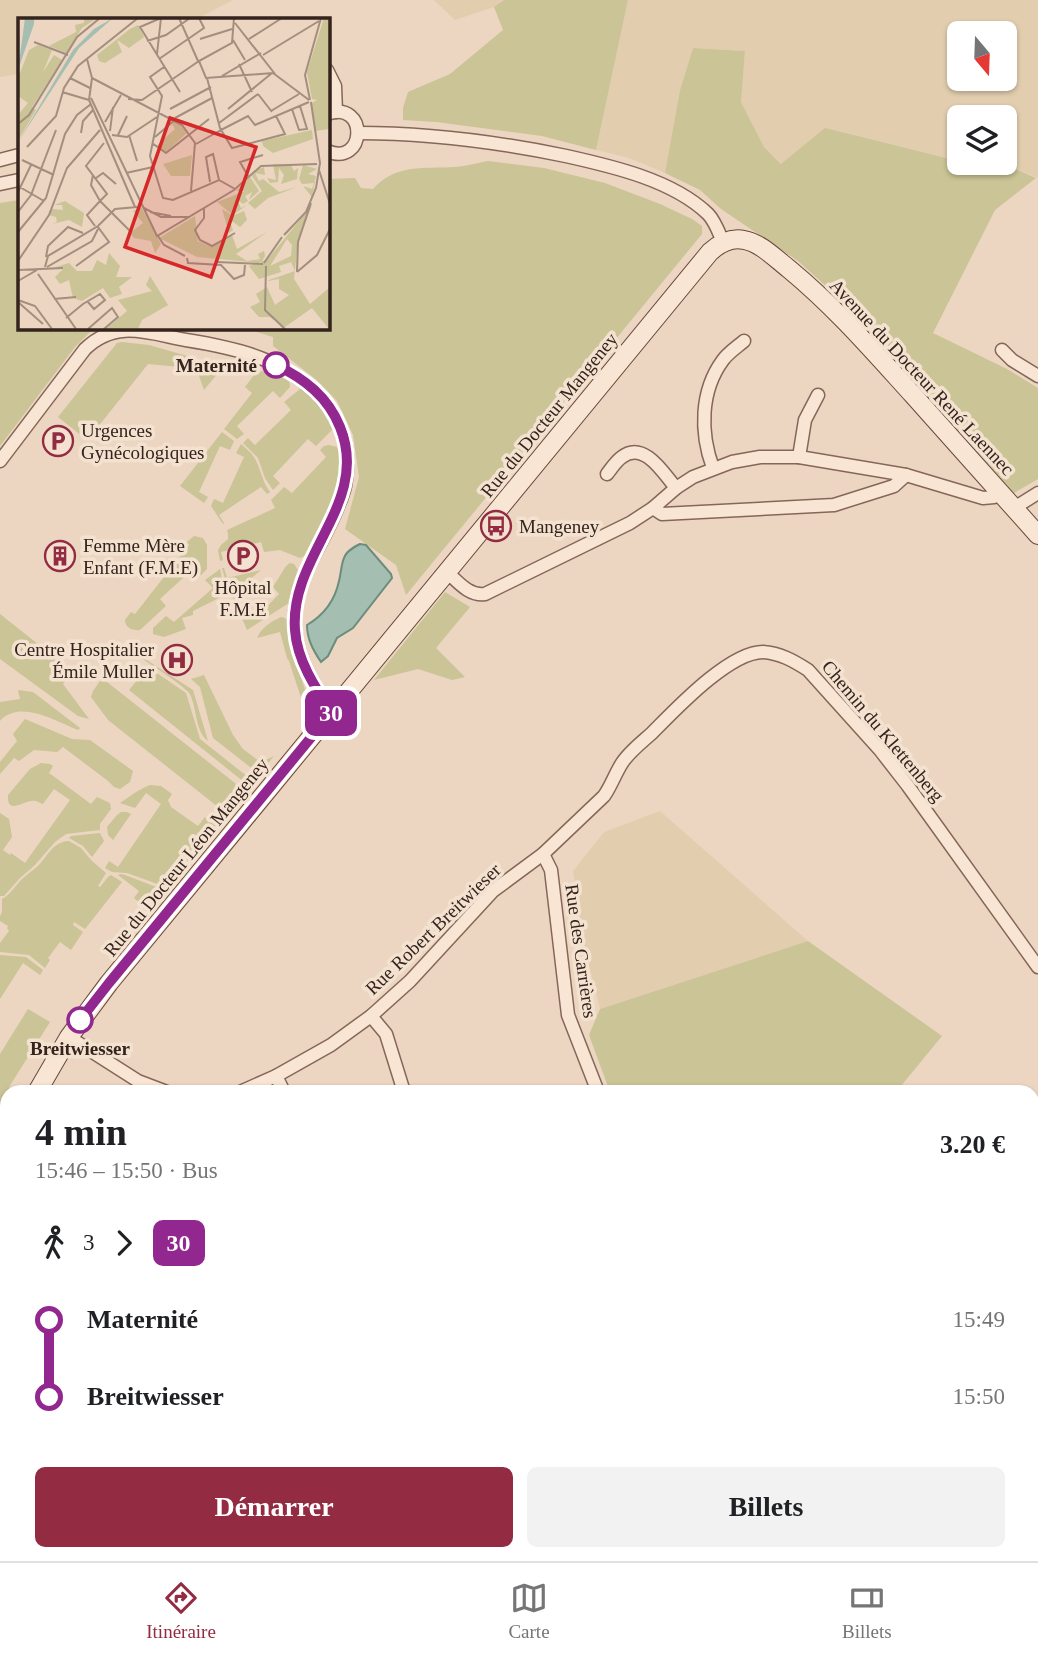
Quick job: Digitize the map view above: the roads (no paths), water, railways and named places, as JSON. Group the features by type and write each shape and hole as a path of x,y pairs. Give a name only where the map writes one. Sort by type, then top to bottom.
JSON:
{"street":[{"path":"329,75 335,86 332,113 345,113 352,118 358,133 351,149 342,154 329,152"},
{"path":"358,133 438,136 530,149 633,173 670,189 698,206 711,218 723,242"},
{"path":"0,160 18,155"},
{"path":"0,184 18,180"},
{"name":"Avenue du Docteur René Laennec","path":"723,242 746,240 769,253 816,292 852,327 1038,535"},
{"name":"Rue du Docteur Mangeney","path":"379,655 710,252 723,242"},
{"path":"0,461 85,349 94,341 113,332 122,330 147,333 218,345 262,359 290,372 310,386 335,415 347,458 345,488 333,518 307,566 300,584 296,609 295,630 301,656 332,712"},
{"path":"713,468 703,426 707,395 723,359 744,341"},
{"path":"1002,350 1012,360 1038,376"},
{"path":"799,457 804,420 818,395"},
{"path":"607,474 623,456 641,453 649,458 676,488"},
{"path":"447,572 467,590 476,595 485,594 629,523 693,477 732,462 760,457 799,457 906,475 983,498 1001,493"},
{"path":"653,508 662,514 834,505 894,486 906,475"},
{"path":"1014,508 1038,494"},
{"name":"Chemin du Klettenberg","path":"543,854 604,796 612,786 623,762 702,684 749,655 762,652 782,656 807,670 880,750 1037,965"},
{"name":"Rue du Docteur Léon Mangeney","path":"41,1085 69,1037 109,983 379,655"},
{"name":"Rue Robert Breitwieser","path":"256,1085 331,1045 372,1016 410,981 492,891 543,854"},
{"name":"Rue des Carrières","path":"543,854 551,870 568,1015 594,1085"},
{"path":"372,1016 386,1034 402,1085"},
{"path":"69,1037 149,1085"},
{"path":"276,1076 280,1085"}],"place":[{"name":"Maternité","path":"276,365"},
{"name":"Urgences Gynécologiques","path":"58,441"},
{"name":"Mangeney","path":"496,526"},
{"name":"Femme Mère Enfant (F.M.E)","path":"60,556"},
{"name":"Hôpital F.M.E","path":"243,556"},
{"name":"Centre Hospitalier Émile Muller","path":"177,660"},
{"name":"Breitwiesser","path":"80,1020"}]}
